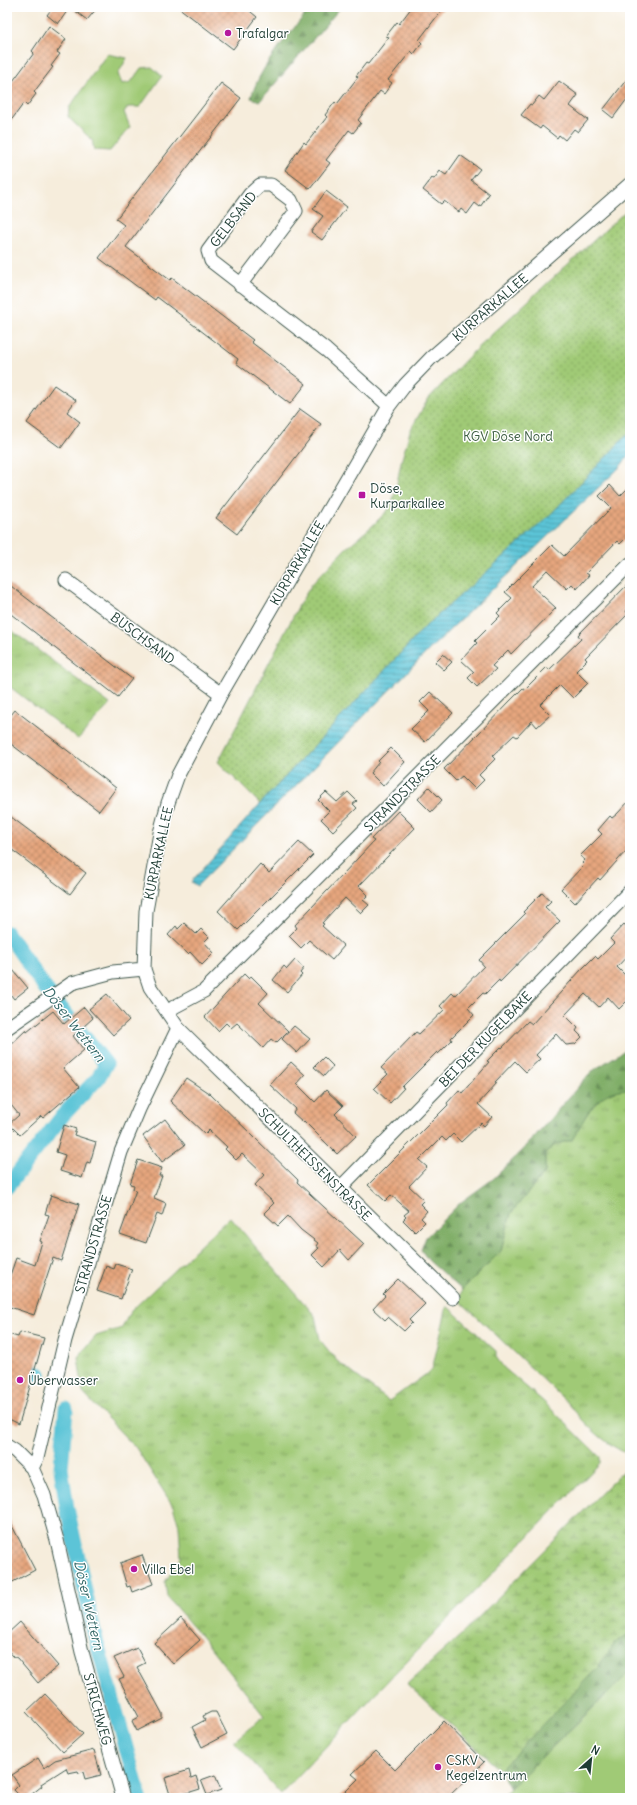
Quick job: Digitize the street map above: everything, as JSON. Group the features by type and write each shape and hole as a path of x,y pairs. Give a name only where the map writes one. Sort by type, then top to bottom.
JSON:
{"street":[{"name":"KURPARKALLEE","path":"178,1028 150,987 144,969 146,911 160,833 166,810 178,775 220,694 389,406 405,385 431,358 630,184"},
{"name":"GELBSAND","path":"240,285 296,211 291,200 271,185 260,185 250,194 208,251 211,261 240,285 326,350 389,406"},
{"name":"STRANDSTRASSE","path":"168,1013 174,1007 204,991 630,564"},
{"name":"BUSCHSAND","path":"66,580 220,694"},
{"name":"BEI DER KUGELBAKE","path":"340,1188 630,891"},
{"path":"7,1028 72,983 113,972 144,969"},
{"name":"STRANDSTRASSE","path":"32,1468 37,1458 65,1340 121,1152 139,1109 178,1028"},
{"name":"SCHULTHEISSENSTRASSE","path":"178,1028 453,1298"},
{"name":"STRICHWEG","path":"7,1446 15,1451 32,1468 44,1495 57,1540 82,1652 123,1798"}],"green space":[{"path":"311,7 341,7 260,101 251,98 255,86 268,62"},
{"path":"107,54 127,58 118,74 122,84 131,82 141,68 152,67 162,76 140,107 128,107 124,112 130,127 110,151 94,150 92,140 68,117 69,108"},
{"name":"KGV Döse Nord","path":"630,207 630,432 548,517 426,626 260,804 218,762 299,605 312,584 345,549 388,510 395,494 401,462 410,431 428,399 476,349"},
{"path":"7,627 110,704 78,739 10,687 7,690"},
{"path":"630,1042 630,1089 618,1090 609,1093 601,1099 588,1113 572,1140 556,1144 545,1154 545,1172 511,1213 501,1251 462,1290 429,1261 421,1250 426,1237 460,1203 493,1179 523,1150 591,1072 625,1050"},
{"path":"622,1089 630,1089 630,1455 621,1451 596,1434 569,1404 459,1300 462,1290 501,1251 511,1213 545,1172 545,1154 556,1144 572,1140 585,1115 606,1093"},
{"path":"230,1217 315,1316 320,1340 337,1361 389,1401 432,1370 447,1306 496,1351 496,1357 504,1368 544,1402 600,1457 600,1463 396,1672 281,1794 234,1741 264,1716 207,1643 167,1597 165,1582 181,1558 179,1526 173,1506 136,1448 83,1393 78,1357 96,1336 122,1328 130,1312"},
{"path":"622,1472 630,1472 630,1633 615,1643 597,1668 500,1770 407,1684 461,1635"},
{"path":"630,1633 630,1721 605,1695 510,1789 500,1770 597,1668 615,1643"},
{"path":"630,1672 630,1798 500,1798"}],"water":[{"path":"630,432 630,454 619,468 431,648 197,886 191,882 260,804 426,626 548,517"}],"building":[{"path":"53,7 70,7 58,24 47,15"},
{"path":"70,7 98,7 87,20"},
{"name":"Trafalgar","path":"178,7 245,7 257,17 233,49"},
{"path":"412,7 444,7 419,40 422,43 414,54 411,51 388,80 392,83 384,94 380,91 358,120 361,123 353,133 349,130 326,160 330,163 310,189 285,170 304,142 306,144 327,117 325,115 335,102 337,104 358,77 356,76 366,63 368,64 389,37 386,36 397,22 399,24"},
{"path":"49,26 66,39 57,52 60,54 51,66 53,67 34,92 36,94 27,106 24,103 7,126 7,89 34,53 32,51"},
{"path":"630,75 630,95 613,118 603,110"},
{"path":"559,81 578,95 570,106 588,120 578,132 574,129 565,140 559,135 557,138 542,126 540,129 521,115 539,96 544,100"},
{"path":"221,83 241,98 126,247 170,280 172,278 253,340 251,342 306,384 290,404 236,363 238,359 157,297 155,300 99,258 124,225 116,219"},
{"path":"460,155 480,169 471,180 489,194 480,207 475,203 467,214 461,209 459,212 444,201 441,204 423,190 432,178 434,179 440,171 446,175"},
{"path":"326,191 347,207 322,240 311,232 323,216 313,209"},
{"path":"54,385 76,400 67,412 80,422 61,448 27,423"},
{"path":"300,409 321,424 237,534 216,518"},
{"path":"610,485 620,496 630,486 630,534 620,544 617,541 586,573 589,575 577,589 572,584 567,589 547,570 532,586 556,608 511,654 508,650 492,666 496,669 477,687 468,678 474,672 461,660 477,643 475,641 500,616 497,613 512,598 505,592 552,545 564,556 611,508 599,496"},
{"path":"630,582 630,607 626,611 628,614 585,658 587,660 576,671 588,683 573,698 560,685 540,705 550,715 537,727 532,721 517,737 514,735 492,756 495,759 479,775 484,780 475,789 462,776 456,781 444,769 523,688 525,689 547,667 549,670 581,639 578,635"},
{"path":"7,583 132,679 118,697 7,611"},
{"path":"443,654 452,662 444,670 435,662"},
{"path":"430,692 453,713 425,742 411,729 429,711 420,702"},
{"path":"15,710 116,788 99,811 7,741 7,720"},
{"path":"391,748 405,762 383,786 370,773 379,762 378,761"},
{"path":"429,787 442,800 431,812 418,799"},
{"path":"326,792 337,802 348,792 357,801 353,804 357,808 333,831 321,819 329,811 318,800"},
{"path":"630,800 630,850 626,851 600,880 598,878 575,903 561,889 584,865 582,863 585,860 580,856 602,834 598,830 610,816 612,818 617,814"},
{"path":"398,811 415,828 359,886 368,895 363,900 369,905 361,913 345,898 322,923 324,924 322,926 344,946 332,960 309,940 301,948 289,936 297,928 295,925 374,841 371,839"},
{"path":"7,814 86,873 70,894 7,846"},
{"path":"299,842 313,855 238,930 218,911 260,864 269,873"},
{"path":"542,893 551,901 545,907 560,921 500,982 499,980 468,1008 474,1015 451,1038 452,1040 438,1054 437,1052 402,1087 404,1088 390,1103 374,1088 388,1074 381,1068 416,1032 419,1034 444,1010 440,1006 452,993 455,996 484,966 479,960 525,914 523,912"},
{"path":"184,923 196,934 201,929 209,937 204,942 214,953 202,965 190,952 188,954 168,935 176,926 178,929"},
{"path":"624,924 630,930 630,953 617,967 630,980 630,998 619,1009 608,997 599,1007 585,994 565,1015 578,1028 576,1031 582,1037 575,1044 566,1045 556,1034 536,1055 540,1059 526,1072 515,1061 495,1082 497,1083 478,1104 492,1117 484,1126 481,1123 461,1142 453,1134 446,1141 442,1137 419,1160 427,1167 409,1186 424,1200 420,1204 427,1211 421,1218 425,1222 415,1232 403,1220 406,1217 404,1215 409,1211 391,1195 385,1201 368,1185 448,1105 447,1103 459,1090 462,1093 489,1062 487,1061 501,1047 502,1048 528,1021 532,1024 595,956 598,959 614,943 610,939"},
{"path":"295,960 304,968 300,973 302,975 287,992 273,980 284,966 287,969"},
{"path":"13,970 28,988 14,999 7,990 7,976"},
{"path":"244,974 249,979 251,976 268,993 259,1003 288,1031 276,1043 271,1039 263,1048 237,1023 231,1028 226,1023 218,1031 205,1017"},
{"path":"107,994 129,1020 113,1035 89,1009"},
{"path":"84,1007 93,1018 73,1036 84,1050 63,1068 79,1087 43,1118 41,1116 20,1135 9,1124 19,1115 7,1100 7,1048 26,1030 27,1032 53,1011 64,1024"},
{"path":"294,1026 310,1039 297,1053 282,1039"},
{"path":"324,1057 333,1066 324,1076 314,1067"},
{"path":"291,1062 305,1075 297,1084 315,1102 326,1090 343,1106 335,1114 356,1136 337,1154 304,1121 303,1122 293,1113 296,1109 270,1085"},
{"path":"186,1078 210,1094 298,1180 297,1182 364,1244 349,1260 340,1250 324,1267 312,1255 319,1248 316,1246 318,1243 301,1230 288,1216 278,1226 264,1213 274,1203 255,1185 264,1175 242,1154 236,1160 225,1149 227,1147 209,1130 205,1134 170,1101"},
{"path":"165,1119 185,1145 162,1162 143,1136"},
{"path":"64,1125 76,1129 74,1135 96,1142 90,1163 87,1162 82,1178 60,1171 65,1155 56,1152"},
{"path":"138,1160 162,1168 159,1176 162,1176 154,1198 166,1203 162,1216 157,1214 146,1243 120,1234 136,1190 133,1189 134,1185 130,1184"},
{"path":"51,1195 79,1204 61,1261 53,1258 34,1315 7,1306 7,1284 16,1258 35,1265 42,1242 40,1241 49,1215 45,1214"},
{"path":"116,1264 132,1269 121,1299 97,1291 106,1266 114,1269"},
{"path":"398,1279 425,1304 409,1320 412,1323 404,1331 388,1317 385,1320 373,1309 385,1296 383,1294"},
{"name":"Überwasser","path":"20,1332 44,1338 19,1424 7,1418 7,1334 18,1337"},
{"path":"7,1516 35,1570 7,1585"},
{"name":"Villa Ebel","path":"142,1555 153,1584 132,1592 130,1586 127,1587 120,1563"},
{"path":"181,1618 200,1640 173,1664 154,1643"},
{"path":"20,1622 58,1666 38,1683 17,1658 7,1649 7,1634"},
{"path":"137,1648 145,1663 137,1667 162,1713 162,1718 137,1731 132,1721 139,1717 119,1679 124,1677 114,1658"},
{"path":"45,1694 83,1734 63,1752 26,1712"},
{"path":"211,1712 216,1712 227,1734 202,1747 192,1727 205,1720 203,1716"},
{"path":"444,1721 484,1762 447,1798 339,1798 358,1779 352,1774 376,1751 395,1770"},
{"path":"94,1750 101,1775 85,1779 83,1772 79,1773 78,1771 68,1773 66,1768 41,1784 42,1786 27,1798 22,1798 14,1790 19,1785 12,1775 38,1758 44,1768 55,1760"},
{"path":"189,1770 191,1778 196,1776 200,1789 171,1798 165,1778"},
{"path":"215,1775 221,1790 207,1795 201,1780"}],"waterway":[{"name":"Döser Wettern","path":"7,933 45,988 106,1064 98,1078 64,1114 7,1187"},
{"name":"Döser Wettern","path":"35,1372 39,1374"},
{"name":"Döser Wettern","path":"66,1409 61,1468 67,1508 94,1632 140,1798"}],"place":[{"name":"Trafalgar","path":"228,33"},
{"name":"Döse, Kurparkallee","path":"362,495"},
{"name":"Überwasser","path":"20,1380"},
{"name":"Villa Ebel","path":"134,1569"},
{"name":"CSKV Kegelzentrum","path":"438,1767"}]}
